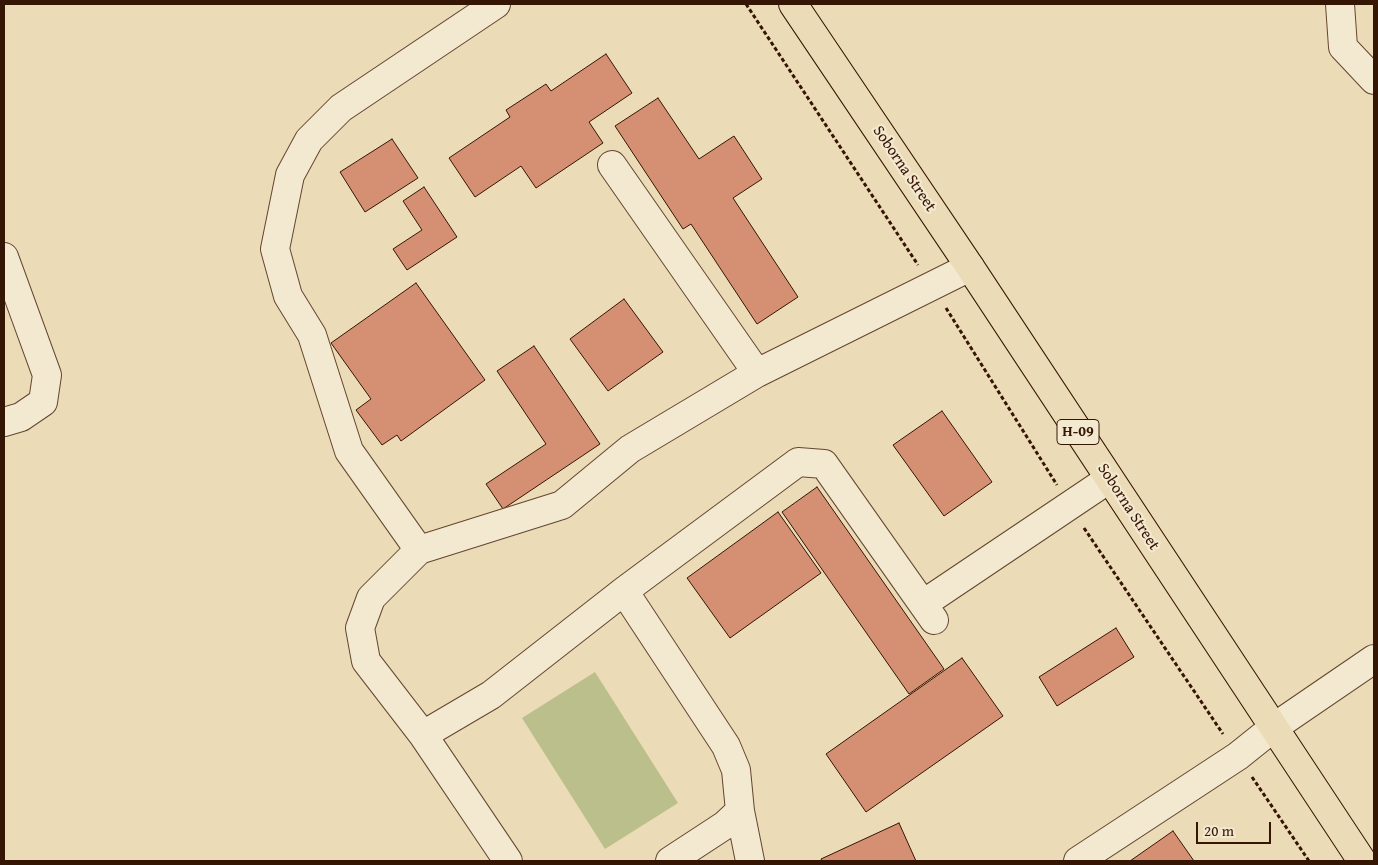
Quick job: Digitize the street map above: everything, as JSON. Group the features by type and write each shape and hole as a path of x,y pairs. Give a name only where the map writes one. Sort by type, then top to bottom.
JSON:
{"main road":[{"name":"Soborna Street","path":"793,4 970,266 1362,861"}],"street":[{"path":"419,550 349,451 312,334 288,296 275,249 290,175 309,140 341,108 496,4"},
{"path":"1340,4 1343,47 1374,80"},
{"path":"612,165 757,373"},
{"path":"4,258 47,375 43,402 21,418 4,422"},
{"path":"508,861 423,735 366,661 360,628 371,598 419,550 562,505 630,449 757,373 970,266"},
{"path":"423,735 491,695 624,591 798,462 824,464 929,612 1069,504 1109,479"},
{"path":"624,591 726,746 736,770 740,811 750,861"},
{"path":"1078,861 1238,756 1273,728 1374,659"},
{"path":"670,861 725,825 740,811"}],"path":[{"path":"746,4 931,286 1102,558 1309,861"}],"green space":[{"path":"595,672 678,803 605,849 522,718"}],"building":[{"path":"606,54 632,93 589,122 603,143 536,188 521,166 475,197 449,158 510,117 506,110 546,84 551,91"},
{"path":"658,98 699,159 734,136 762,179 733,198 798,297 757,324 691,224 683,229 615,126"},
{"path":"392,139 418,178 365,212 340,172"},
{"path":"424,187 457,237 407,270 393,249 422,230 403,201"},
{"path":"416,283 485,380 401,441 397,435 382,445 356,410 371,399 331,343"},
{"path":"624,299 663,352 608,391 570,339"},
{"path":"534,346 600,444 503,509 486,484 546,444 497,371"},
{"path":"942,411 992,482 944,516 893,445"},
{"path":"817,487 944,669 909,694 782,512"},
{"path":"778,512 821,573 730,638 687,578"},
{"path":"1116,628 1134,657 1057,706 1039,677"},
{"path":"962,658 1003,716 866,812 826,754"},
{"path":"899,823 916,861 822,861 821,859"},
{"path":"1173,831 1194,861 1130,861"}]}
